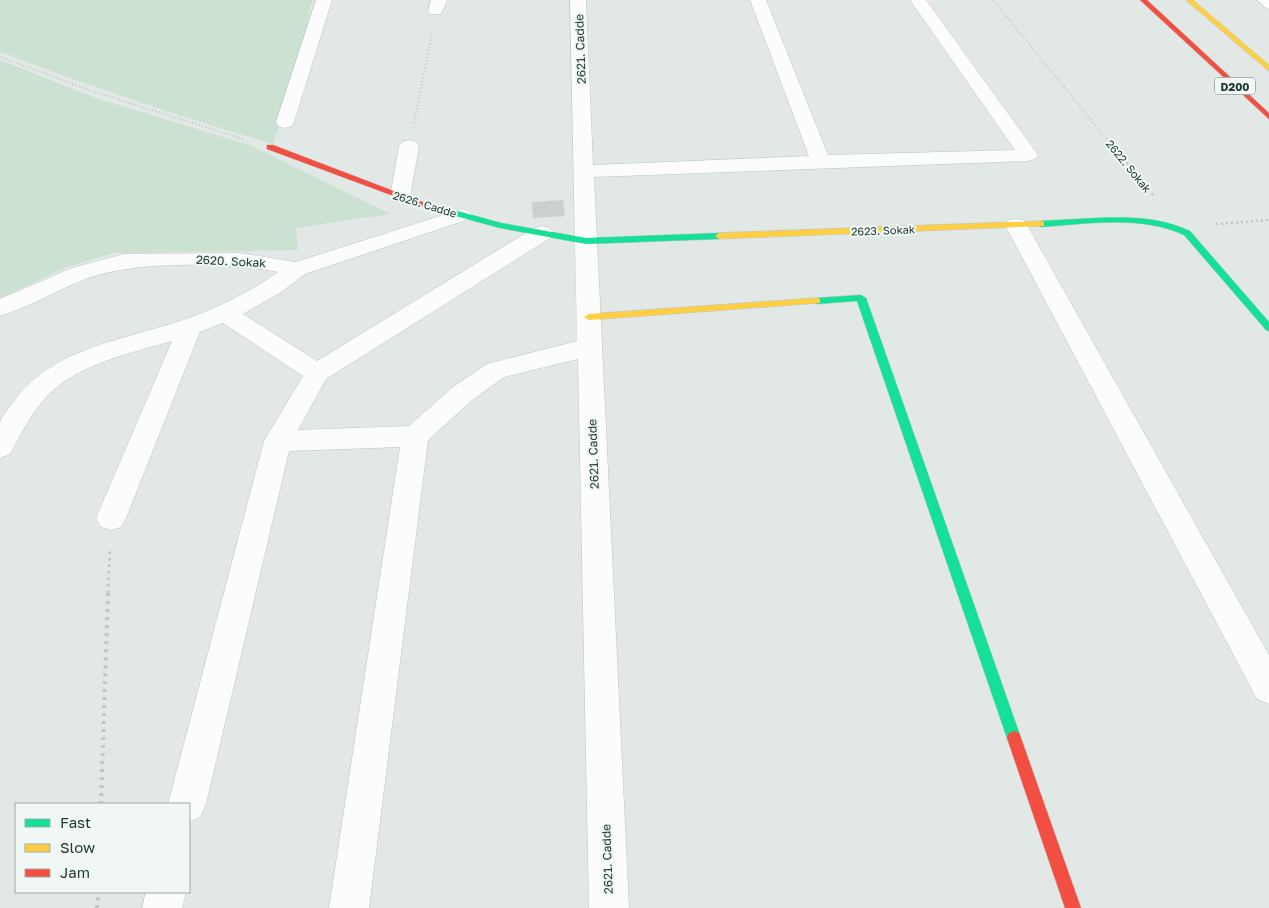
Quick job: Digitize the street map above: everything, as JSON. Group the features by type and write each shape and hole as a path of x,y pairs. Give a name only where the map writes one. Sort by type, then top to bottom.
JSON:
{"main road":[{"name":"D200","path":"1143,0 1269,117"},
{"name":"D200","path":"1189,0 1269,69"},
{"path":"1215,7 1229,21 1250,52"},
{"path":"1161,32 1201,54"},
{"name":"2626. Cadde","path":"270,148 400,197 462,215 542,233 586,240"},
{"name":"2623. Sokak","path":"586,240 1142,220 1179,227"},
{"path":"1179,227 1194,240 1269,328"},
{"path":"589,317 861,298 1073,908"}],"street":[{"path":"285,122 324,0"},
{"name":"2621. Cadde","path":"578,0 609,908"},
{"path":"758,0 821,161"},
{"path":"584,171 1028,155 918,0"},
{"path":"400,197 409,146"},
{"name":"2620. Sokak","path":"0,308 80,273 124,261 180,259 239,260 282,265 297,269 462,215"},
{"path":"1016,225 1269,688"},
{"path":"188,803 278,441 317,373 542,233"},
{"path":"0,446 33,395 45,383 59,374 98,357 225,313 277,284 297,269"},
{"path":"225,313 317,373"},
{"path":"111,518 190,326"},
{"path":"278,441 415,436 462,394 492,372 590,347"},
{"path":"349,908 415,436"},
{"path":"162,908 166,893"}],"lane":[{"path":"1263,0 1269,4"}],"path":[{"name":"2622. Sokak","path":"993,0 1179,227"},
{"path":"409,146 438,6"},
{"path":"0,57 92,91 270,148"},
{"path":"1179,227 1269,220"},
{"path":"101,803 111,518"},
{"path":"97,908 98,893"}],"green space":[{"path":"0,0 313,0 310,7 302,53 273,144 136,101 0,52"},
{"path":"0,60 93,97 252,146 390,214 296,228 298,250 114,253 67,267 0,298"}],"building":[{"path":"563,200 565,216 533,218 532,202"}],"traffic: fast":[{"path":"429,206 500,225 586,241 719,236"},
{"path":"1041,224 1096,220 1136,220 1155,222 1187,233 1269,328"},
{"path":"817,301 861,298 1014,738"}],"traffic: slow":[{"path":"1189,0 1269,69"},
{"path":"719,236 1041,224"},
{"path":"589,317 817,301"}],"traffic: jam":[{"path":"1143,0 1269,117"},
{"path":"270,147 429,206"},
{"path":"1014,738 1073,908"}]}
